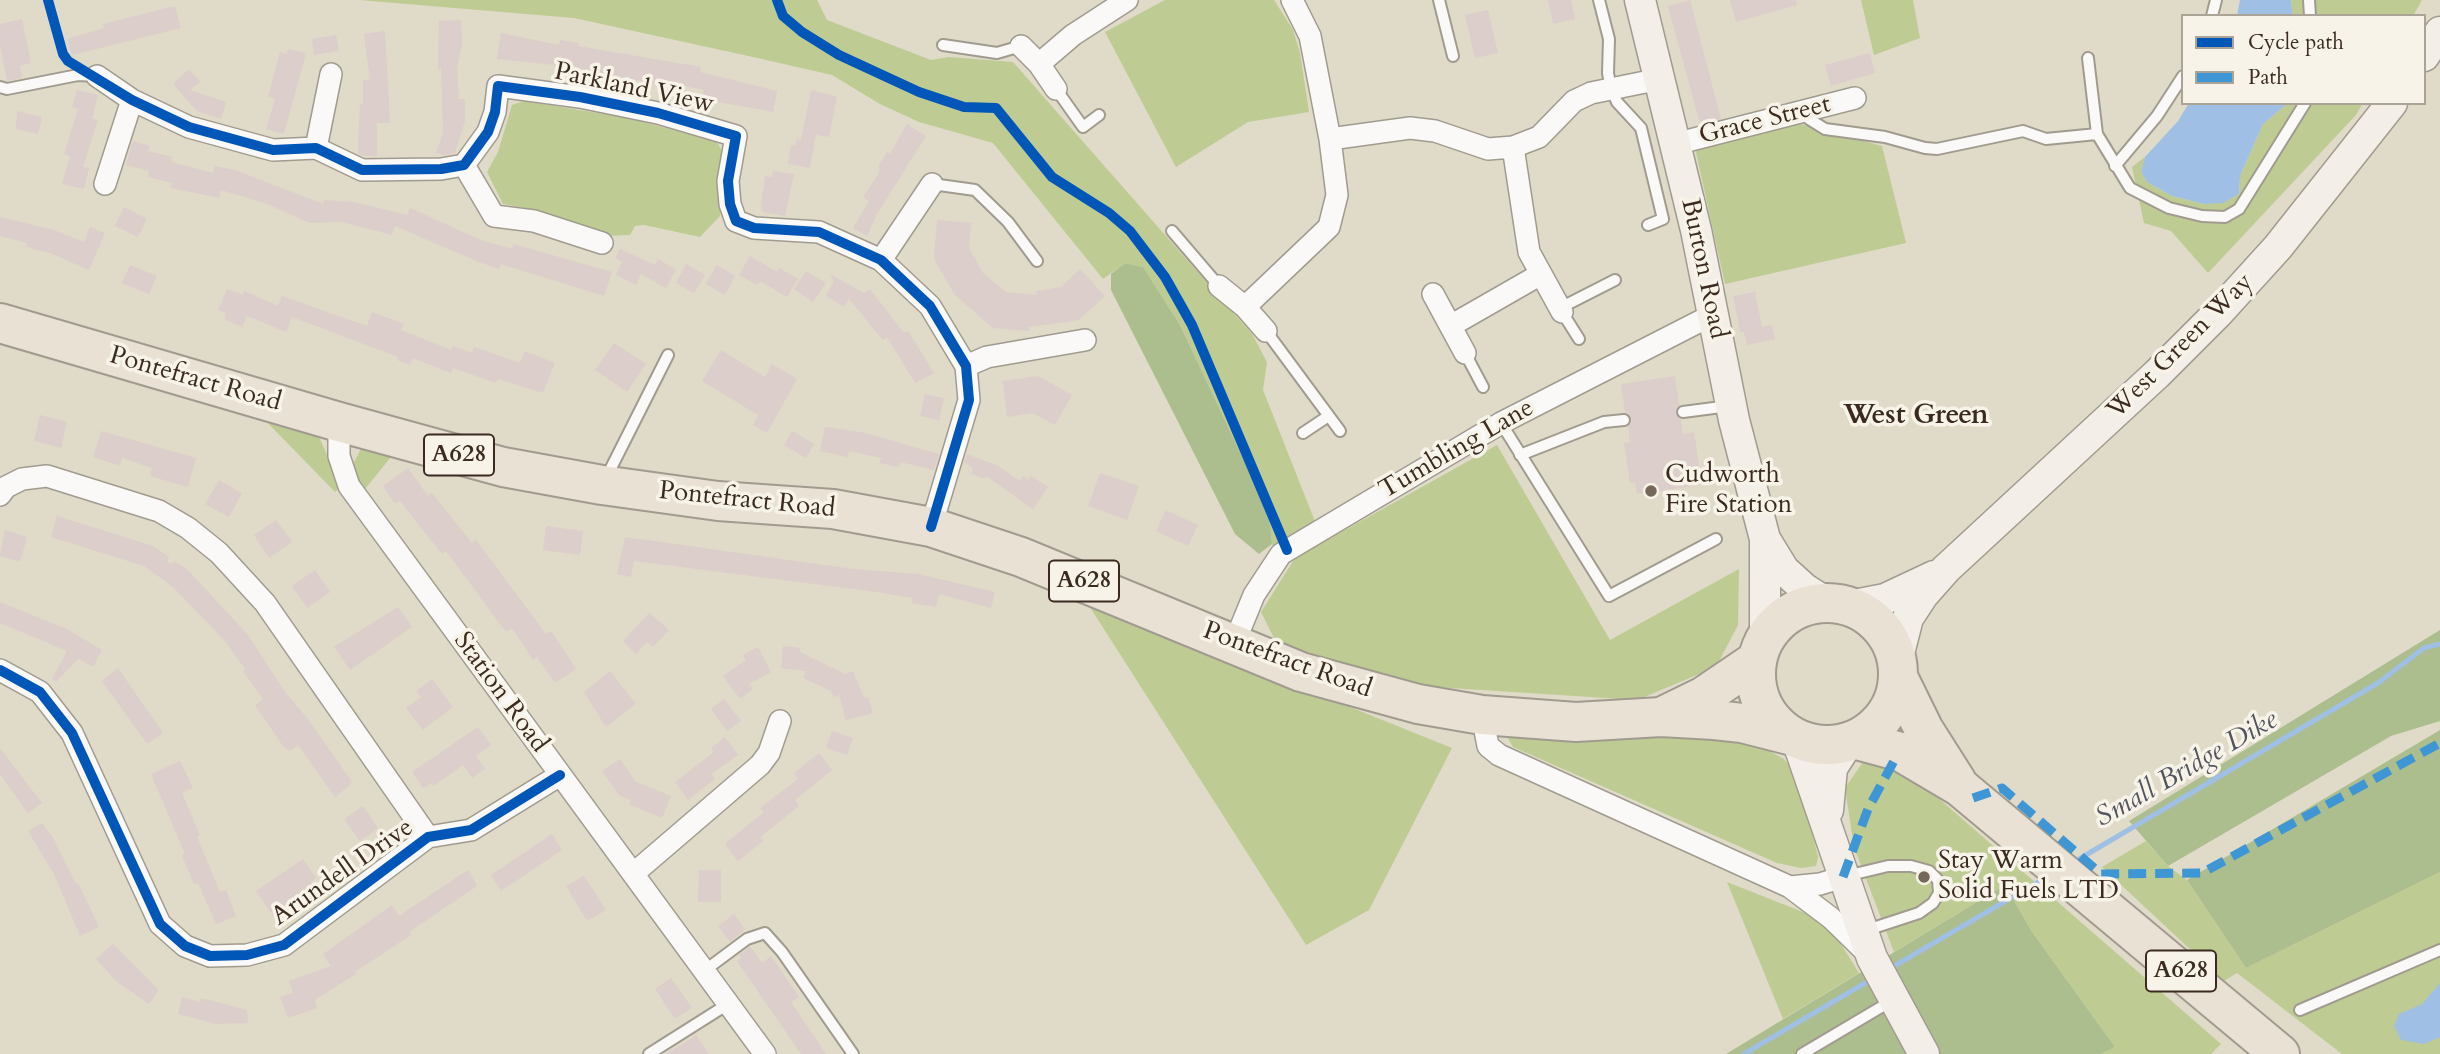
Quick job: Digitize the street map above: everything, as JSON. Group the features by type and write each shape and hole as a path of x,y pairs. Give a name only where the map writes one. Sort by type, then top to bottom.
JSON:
{"highway":[{"name":"Pontefract Road","path":"2,326 503,467 602,485 718,501 833,509 931,527 1021,556 1301,672 1349,688 1482,715 1576,722 1661,717 1740,723 1793,738"},
{"path":"1838,605 1876,622 1893,647 1897,669 1895,697 1886,714 1873,729 1852,741 1821,746 1793,738 1765,711 1758,695 1761,649 1792,612 1838,605"},
{"name":"Pontefract Road","path":"1661,717 1704,696 1761,649"},
{"name":"A628","path":"1897,669 1924,730 1960,787"},
{"name":"A628","path":"1852,741 1901,752 1960,787 2280,1054"}],"street":[{"path":"1039,64 1073,35 1127,0"},
{"path":"1245,307 1329,227 1337,195 1330,139 1310,36 1292,0"},
{"name":"Burton Road","path":"1641,0 1714,314 1731,406 1765,539 1761,649"},
{"path":"2426,53 2440,32"},
{"path":"1021,46 1039,64 1056,89"},
{"path":"316,148 331,74"},
{"path":"97,76 132,100 189,127 273,150 316,148 362,170 441,169 464,165 494,216 534,221 602,243"},
{"path":"1330,139 1410,128 1436,131 1488,149 1513,147 1539,137 1574,101 1611,89 1660,79"},
{"name":"Parkland View","path":"464,165 488,132 495,112 498,86 580,97 658,113 736,136 728,181 730,204 736,221 754,228 819,232 881,260 930,306 965,366 969,400 931,527"},
{"name":"Grace Street","path":"1675,144 1855,97"},
{"path":"105,184 132,100"},
{"name":"West Green Way","path":"1897,669 1908,618 1923,595 1946,569 2157,374 2219,312 2287,237 2390,105"},
{"path":"1513,147 1529,252 1561,310"},
{"path":"881,260 932,184"},
{"path":"1452,325 1541,274"},
{"path":"1219,286 1245,307 1266,331"},
{"path":"1433,295 1452,325 1465,353"},
{"name":"Tumbling Lane","path":"1240,629 1254,595 1281,554 1501,423 1714,314"},
{"path":"965,366 987,358 1085,340"},
{"name":"Station Road","path":"339,422 339,456 349,486 765,1054"},
{"name":"Arundell Drive","path":"0,495 6,487 22,479 47,476 159,511 188,528 219,553 265,603 428,837"},
{"name":"Burton Road","path":"1765,539 1784,570 1805,589 1838,605"},
{"name":"West Green Way","path":"1838,605 1885,599 1946,569"},
{"name":"Arundell Drive","path":"0,670 40,692 72,733 160,924 185,946 210,956 247,955 284,945 428,837 471,830 560,775"},
{"path":"1482,715 1489,746 1499,755 1712,854 1790,887 1867,945"},
{"path":"633,873 760,765 769,753 780,721"},
{"path":"1793,738 1827,824 1867,945 1924,1054"},
{"path":"1827,824 1832,768 1852,741"},
{"path":"1790,887 1820,884 1843,877"}],"lane":[{"path":"1439,0 1452,56"},
{"path":"1599,0 1609,39 1608,73 1611,89 1617,102 1641,128 1663,219 1648,225"},
{"path":"943,45 997,53 1021,46"},
{"path":"2088,58 2097,134 2115,166 2130,188 2144,197 2187,214 2225,217 2239,209 2304,105"},
{"path":"0,87 7,89 78,75 97,76"},
{"path":"2115,166 2157,116 2181,79"},
{"path":"1056,89 1083,127 1098,115"},
{"path":"1805,111 1809,119 1825,129 1885,137 1937,149 2023,131 2046,139 2097,134"},
{"path":"932,184 975,190 1008,222 1037,261"},
{"path":"1172,232 1219,286"},
{"path":"1579,339 1561,310 1615,280"},
{"path":"1266,331 1327,417 1340,431"},
{"path":"1465,353 1483,387"},
{"path":"602,485 668,355"},
{"path":"1683,412 1731,406"},
{"path":"1303,433 1327,417"},
{"path":"1520,455 1604,422 1624,420"},
{"path":"1501,423 1609,596 1716,539"},
{"path":"1843,877 1888,866 1911,866 1929,871 1938,880 1938,893 1933,903 1899,921 1867,945"},
{"path":"704,971 747,939 765,933 782,952 853,1054"},
{"path":"2300,1010 2440,950"},
{"path":"1802,1054 1890,993"},
{"path":"649,1054 728,1004"}],"green space":[{"path":"359,0 817,0 827,20 931,60 949,57 1013,62 1252,334 1267,362 1263,390 1316,524 1277,552 1272,544 1269,514 1180,325 1143,267 1125,263 1103,279 993,143 919,122 880,104 832,75 753,57 574,18"},
{"path":"1165,0 1274,0 1293,30 1300,53 1309,112 1248,122 1176,167 1105,32"},
{"path":"1861,0 1913,0 1920,38 1874,55"},
{"path":"2291,0 2422,0 2414,14 2293,14"},
{"path":"524,101 629,118 717,142 724,155 720,216 700,237 644,225 635,226 630,235 607,236 541,211 503,204 487,172 498,152 512,105"},
{"path":"2286,105 2362,105 2356,115 2208,273 2171,231 2144,223 2132,167 2145,157 2141,172 2147,182 2172,196 2204,204 2239,194 2240,176 2263,124"},
{"path":"1797,123 1882,146 1906,243 1725,284 1695,148"},
{"path":"1125,263 1143,267 1180,325 1269,514 1272,544 1259,554 1235,534 1111,290 1111,274"},
{"path":"261,416 315,428 341,486 335,492"},
{"path":"1497,445 1610,640 1739,569 1738,625 1716,667 1637,700 1404,685 1304,657 1274,638 1261,612 1295,558"},
{"path":"362,447 395,452 365,489 354,473 353,464"},
{"path":"1086,601 1452,748 1369,910 1306,945"},
{"path":"2440,630 2440,721 2391,736 2168,866 2129,821"},
{"path":"2440,730 2440,872 2246,968 2187,880"},
{"path":"1715,731 1755,743 1784,759 1799,777 1818,857 1816,866 1801,868 1777,863 1513,747 1507,737"},
{"path":"1865,759 1906,770 2221,1044 2211,1054 2101,1054 2115,1047 2032,932 2005,885 1894,952 1854,847 1845,788"},
{"path":"2146,841 2168,866 2187,880 2246,968 2440,872 2440,1054 2342,1054 2237,973 2224,981 2102,867"},
{"path":"1727,882 1813,916 1839,941 1859,973 1783,1019"},
{"path":"2005,885 2032,932 2115,1047 2101,1054 1726,1054"}],"water":[{"path":"2240,0 2291,0 2293,14 2237,14"},
{"path":"2188,105 2286,105 2263,124 2240,176 2239,194 2223,203 2204,204 2172,196 2147,182 2141,172 2145,157 2178,121"},
{"path":"2440,983 2440,1037 2424,1044 2401,1040 2394,1026 2399,1014 2422,1004"}],"building":[{"path":"1548,0 1571,0 1575,19 1553,24"},
{"path":"1690,0 1721,119 1700,124 1668,6"},
{"path":"1730,0 1796,0 1797,5 1736,22"},
{"path":"175,6 181,28 72,55 67,39 104,28 103,24"},
{"path":"1488,10 1498,53 1475,58 1465,15"},
{"path":"22,19 31,63 20,66 22,78 7,81 0,45 0,24"},
{"path":"461,20 462,45 457,69 459,99 465,99 465,121 455,153 444,155 436,153 443,132 441,69 438,69 439,21"},
{"path":"385,31 390,123 377,123 377,156 363,156 358,154 360,104 363,104 363,80 370,80 364,34"},
{"path":"501,33 559,45 560,40 579,43 578,46 701,67 700,72 777,91 773,112 702,99 704,90 656,80 655,84 574,67 497,59"},
{"path":"336,35 339,51 314,55 312,39"},
{"path":"288,49 306,53 284,134 266,129 275,99 268,97 280,52 287,54"},
{"path":"1870,53 1875,73 1831,86 1825,65"},
{"path":"189,69 200,82 190,90 226,102 221,119 197,111 173,84"},
{"path":"77,90 98,95 92,119 98,120 83,167 89,168 84,189 62,184 70,156 64,154 78,109 72,107"},
{"path":"811,90 837,97 829,137 816,135 810,168 788,164 791,145 795,146 797,139 801,140"},
{"path":"17,111 42,117 38,134 16,129"},
{"path":"907,124 926,136 877,214 867,236 853,228 869,201 863,197 877,176 878,167 887,152 890,154"},
{"path":"133,141 150,146 148,151 172,157 171,162 213,173 215,166 235,170 323,204 324,200 354,202 407,215 410,208 481,240 512,249 513,244 612,272 604,296 501,264 499,269 395,226 392,235 342,222 310,223 265,203 221,190 219,198 171,188 172,183 148,177 149,171 126,165"},
{"path":"773,171 794,174 785,216 763,212 761,206 765,176 772,177"},
{"path":"124,207 147,219 138,237 115,226"},
{"path":"0,217 54,230 84,242 90,227 105,233 89,270 50,253 26,247 27,243 0,236"},
{"path":"937,220 971,223 969,248 983,273 1006,292 1037,295 1036,291 1061,287 1080,269 1105,296 1079,320 1029,327 1029,331 993,328 955,295 934,259"},
{"path":"620,249 655,265 658,259 676,270 666,288 641,274 636,285 616,275 622,262 615,258"},
{"path":"750,256 777,272 779,268 798,279 787,297 760,281 757,285 739,275"},
{"path":"686,264 705,275 694,293 676,283"},
{"path":"130,265 157,276 149,294 122,283"},
{"path":"717,265 735,276 725,295 706,284"},
{"path":"806,271 826,283 813,302 794,289"},
{"path":"830,274 864,293 870,289 904,333 908,331 934,373 915,383 887,337 883,340 849,299 844,307 826,296 834,281"},
{"path":"227,289 243,295 244,291 278,306 282,296 367,326 372,312 404,324 401,330 451,350 453,346 472,353 474,347 520,363 525,351 555,363 543,393 498,379 496,383 453,368 451,373 413,358 410,365 397,360 398,357 292,317 286,332 247,316 242,327 224,319 226,313 218,310"},
{"path":"1755,292 1762,327 1772,325 1775,339 1747,345 1744,332 1740,332 1733,296"},
{"path":"614,343 646,364 627,392 595,370"},
{"path":"721,350 765,377 772,364 797,379 767,433 753,425 758,415 702,381"},
{"path":"1038,376 1072,395 1055,425 1033,413 1007,417 1003,381"},
{"name":"Cudworth Fire Station","path":"1675,376 1679,405 1675,414 1681,419 1683,434 1694,432 1702,485 1637,494 1635,483 1630,483 1624,443 1630,442 1628,427 1632,420 1625,412 1621,384"},
{"path":"925,394 944,398 939,420 920,416"},
{"path":"40,415 67,422 61,448 34,441"},
{"path":"825,427 861,432 939,454 934,470 900,462 899,467 880,463 881,458 849,451 848,457 820,451"},
{"path":"101,431 196,458 188,487 150,476 152,468 122,458 120,466 93,457"},
{"path":"792,431 814,444 806,458 784,445"},
{"path":"967,454 998,466 1020,481 1023,476 1028,480 1031,476 1048,487 1033,509 986,476 985,479 971,474 973,468 964,462"},
{"path":"408,468 428,496 432,493 472,543 476,540 546,634 551,631 576,669 555,683 537,657 533,660 512,628 506,632 446,551 442,554 400,501 395,504 383,486"},
{"path":"1100,473 1139,486 1127,520 1088,506"},
{"path":"219,480 242,493 229,517 205,504"},
{"path":"1166,510 1198,525 1188,546 1156,531"},
{"path":"57,516 153,546 169,557 167,562 173,564 174,561 187,569 248,635 285,692 307,718 352,782 349,786 335,797 298,745 290,751 283,746 255,705 263,699 243,671 245,669 226,642 173,587 144,566 51,537"},
{"path":"276,520 292,542 269,558 254,535"},
{"path":"546,526 583,531 580,555 543,550"},
{"path":"5,530 27,537 20,562 0,556"},
{"path":"625,537 853,569 918,574 995,592 991,608 939,594 936,607 912,603 913,598 877,592 634,561 631,577 617,574"},
{"path":"315,570 330,592 307,608 292,586"},
{"path":"0,602 67,629 102,650 93,667 78,659 56,682 52,679 67,651 0,623"},
{"path":"398,607 412,627 350,670 334,647"},
{"path":"649,613 669,630 653,647 647,642 636,654 623,641"},
{"path":"783,646 800,648 800,652 845,674 853,671 864,698 868,697 873,713 846,720 839,695 834,697 831,691 803,678 806,671 781,668"},
{"path":"758,647 771,672 749,684 753,689 740,699 723,676 746,660 743,655"},
{"path":"118,668 163,733 147,744 102,681"},
{"path":"610,671 636,704 606,727 584,692"},
{"path":"432,679 453,707 423,730 406,708 421,697 416,691"},
{"path":"724,699 741,721 727,731 711,709"},
{"path":"478,727 491,745 476,756 485,769 472,778 463,765 433,786 431,783 423,788 412,772"},
{"path":"832,731 853,738 847,755 826,748"},
{"path":"725,737 738,755 711,774 715,779 688,800 675,782 714,752 711,748"},
{"path":"0,748 42,803 28,813 0,774"},
{"path":"819,753 832,770 795,800 799,806 760,837 763,841 738,861 725,844 764,812 760,808 798,779 794,773"},
{"path":"620,759 636,782 671,796 662,818 629,804 631,800 619,795 602,771"},
{"path":"180,761 193,788 182,793 200,835 197,837 220,892 226,890 236,916 216,924 198,883 194,884 182,856 185,854 151,774"},
{"path":"363,806 378,828 360,841 344,819"},
{"path":"42,823 53,838 76,884 78,883 99,927 80,936 54,874 28,831"},
{"path":"552,834 562,850 501,891 491,875"},
{"path":"303,859 316,878 311,882 315,888 274,917 256,891"},
{"path":"468,870 477,886 409,932 411,935 355,972 356,974 315,1000 317,1008 288,1018 280,997 293,993 289,981 331,966 323,954 392,905 399,916"},
{"path":"699,870 721,870 721,902 698,902"},
{"path":"584,876 606,910 587,921 566,886"},
{"path":"734,914 745,929 730,942 718,926"},
{"path":"113,944 159,990 149,1004 116,981 96,959"},
{"path":"750,946 762,963 771,956 799,997 791,1002 826,1054 801,1054 737,961 741,958 739,955"},
{"path":"671,978 692,1008 675,1019 655,989"},
{"path":"182,997 200,1002 201,998 247,1010 248,1023 216,1024 178,1014"},
{"path":"696,1035 709,1054 667,1054"}],"waterway":[{"name":"Small Bridge Dike","path":"2074,862 2378,683 2424,648 2440,644"},
{"name":"Small Bridge Dike","path":"1889,969 2047,877"},
{"name":"Small Bridge Dike","path":"1744,1054 1872,979"}],"marked path":[{"path":"1973,798 2002,788 2101,874 2202,873 2440,743"},
{"path":"1843,877 1868,809 1894,761"}],"cycle path":[{"path":"48,0 63,54 68,61 132,100 189,127 273,150 316,148 362,170 441,169 464,165 488,132 495,112 498,86 580,97 658,113 736,136 728,181 730,204 736,221 754,228 819,232 881,260 930,306 966,366 969,400 931,527"},
{"path":"777,0 783,16 802,32 839,55 919,92 964,107 996,108 1052,177 1109,213 1130,231 1165,277 1192,325 1287,550"},
{"path":"0,670 40,692 72,733 160,924 185,946 210,956 247,955 284,945 428,837 471,830 560,775"}],"place":[{"name":"Cudworth Fire Station","path":"1651,491"},
{"name":"Stay Warm Solid Fuels LTD","path":"1924,877"}],"district":[{"name":"West Green","path":"1916,417"}]}
